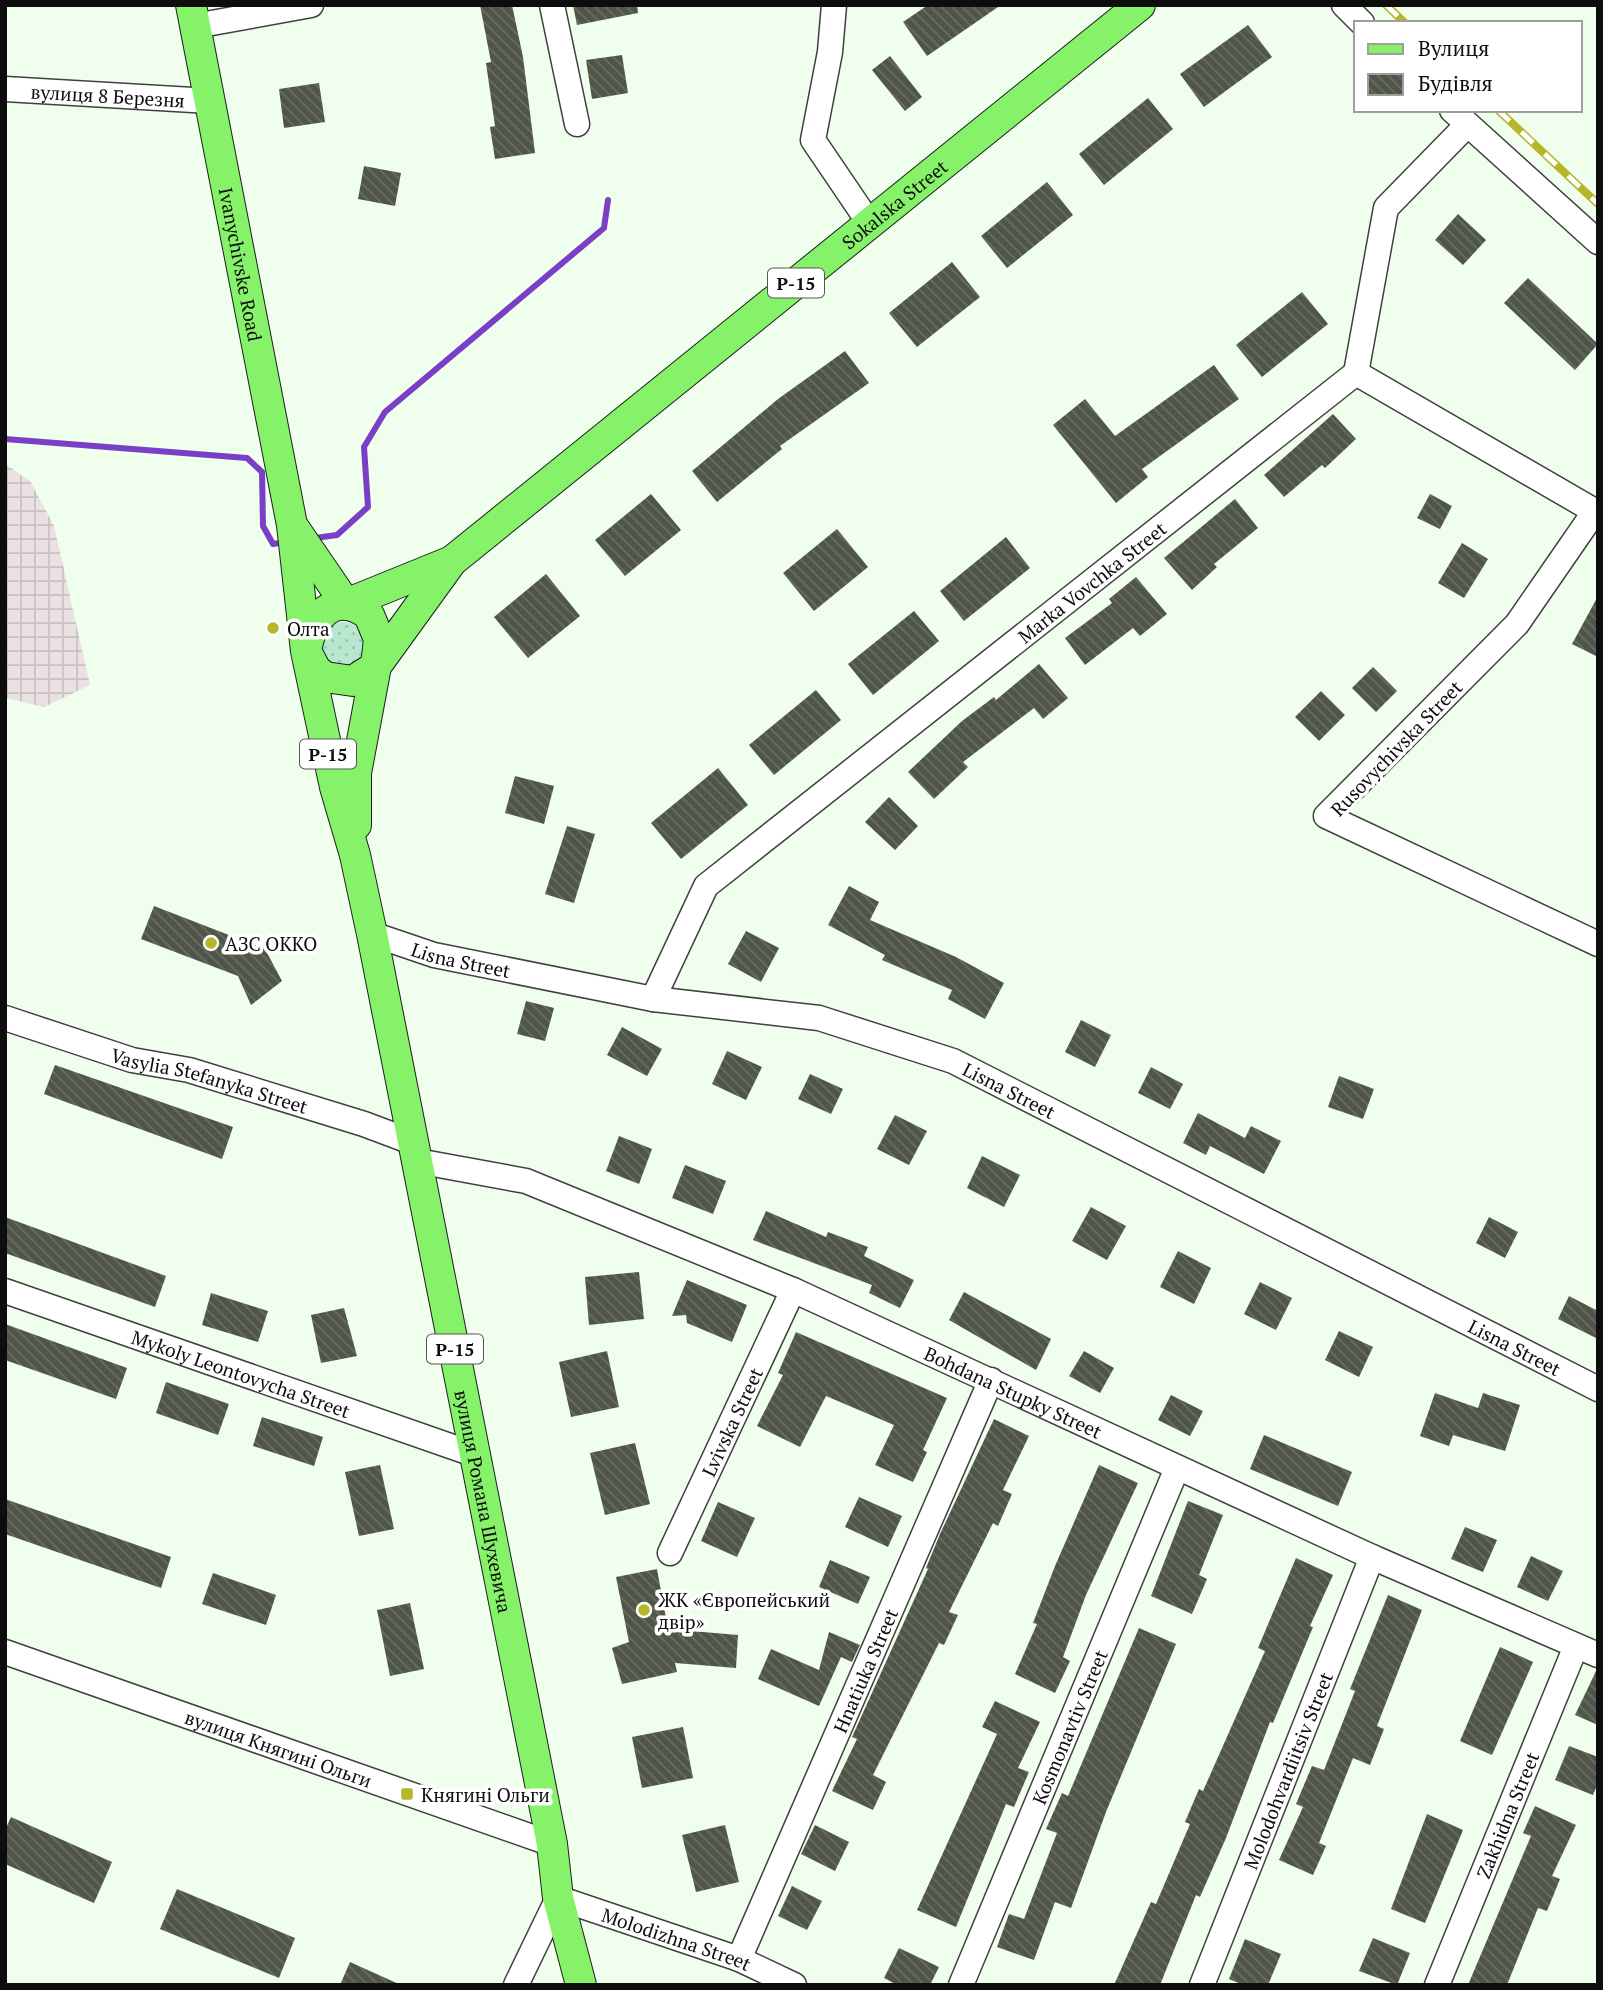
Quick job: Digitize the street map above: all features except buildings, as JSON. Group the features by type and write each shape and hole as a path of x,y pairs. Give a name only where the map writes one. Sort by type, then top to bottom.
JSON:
{"main road":[{"name":"Sokalska Street","path":"452,561 1140,5"},
{"name":"Ivanychivske Road","path":"193,16 292,525 306,651"},
{"path":"292,525 346,604"},
{"name":"Р-15","path":"355,855 335,787 306,651 310,631 320,615 333,607 452,561"},
{"name":"Р-15","path":"306,651 316,670 333,680 353,681 376,666 452,561"},
{"name":"Р-15","path":"346,604 363,611 374,624 379,639 356,773 355,855"},
{"name":"вулиця Романа Шухевича","path":"355,855 552,1844 558,1898 581,1985"}],"street":[{"path":"193,16 311,5"},
{"path":"552,5 577,124"},
{"path":"834,5 830,52 813,139 870,224"},
{"path":"1344,5 1360,21"},
{"name":"вулиця 8 Березня","path":"5,89 210,102"},
{"path":"1597,512 1356,373 1387,208 1459,118 1598,242"},
{"name":"Marka Vovchka Street","path":"653,999 706,886 1356,373"},
{"name":"Rusovychivska Street","path":"1597,512 1517,624 1326,816 1598,944"},
{"name":"Lisna Street","path":"372,933 434,955 653,999 819,1018 953,1061 1598,1389"},
{"name":"Vasylia Stefanyka Street","path":"5,1018 132,1060 189,1070 364,1124 414,1151"},
{"name":"Bohdana Stupky Street","path":"414,1151 526,1181 793,1290 1372,1557 1587,1651"},
{"name":"Lvivska Street","path":"670,1553 793,1290"},
{"name":"Mykoly Leontovycha Street","path":"5,1291 476,1455"},
{"name":"Hnatiuka Street","path":"739,1959 991,1380"},
{"name":"Kosmonavtiv Street","path":"961,1985 1178,1468"},
{"name":"Molodohvardiitsiv Street","path":"1202,1985 1372,1557"},
{"name":"Zakhidna Street","path":"1437,1985 1587,1651"},
{"name":"вулиця Княгині Ольги","path":"5,1652 552,1844"},
{"path":"516,1985 558,1898"},
{"name":"Molodizhna Street","path":"558,1898 739,1959 794,1985"}],"shaded area":[{"path":"5,464 30,481 54,526 90,685 44,707 5,698"}],"green space":[{"path":"343,622 359,629 366,645 359,661 343,668 327,661 320,645 327,629"}],"waterway":[{"path":"315,538 337,535 368,507 364,447 385,412 604,228 608,200"},
{"path":"5,439 247,458 262,472 263,526 273,544 287,542"}],"railway":[{"path":"1386,5 1403,21"},
{"path":"1500,112 1598,204"}],"place":[{"name":"Олта","path":"273,628"},
{"name":"АЗС ОККО","path":"211,943"},
{"name":"ЖК «Європейський двір»","path":"644,1610"},
{"name":"Княгині Ольги","path":"407,1794"}]}
